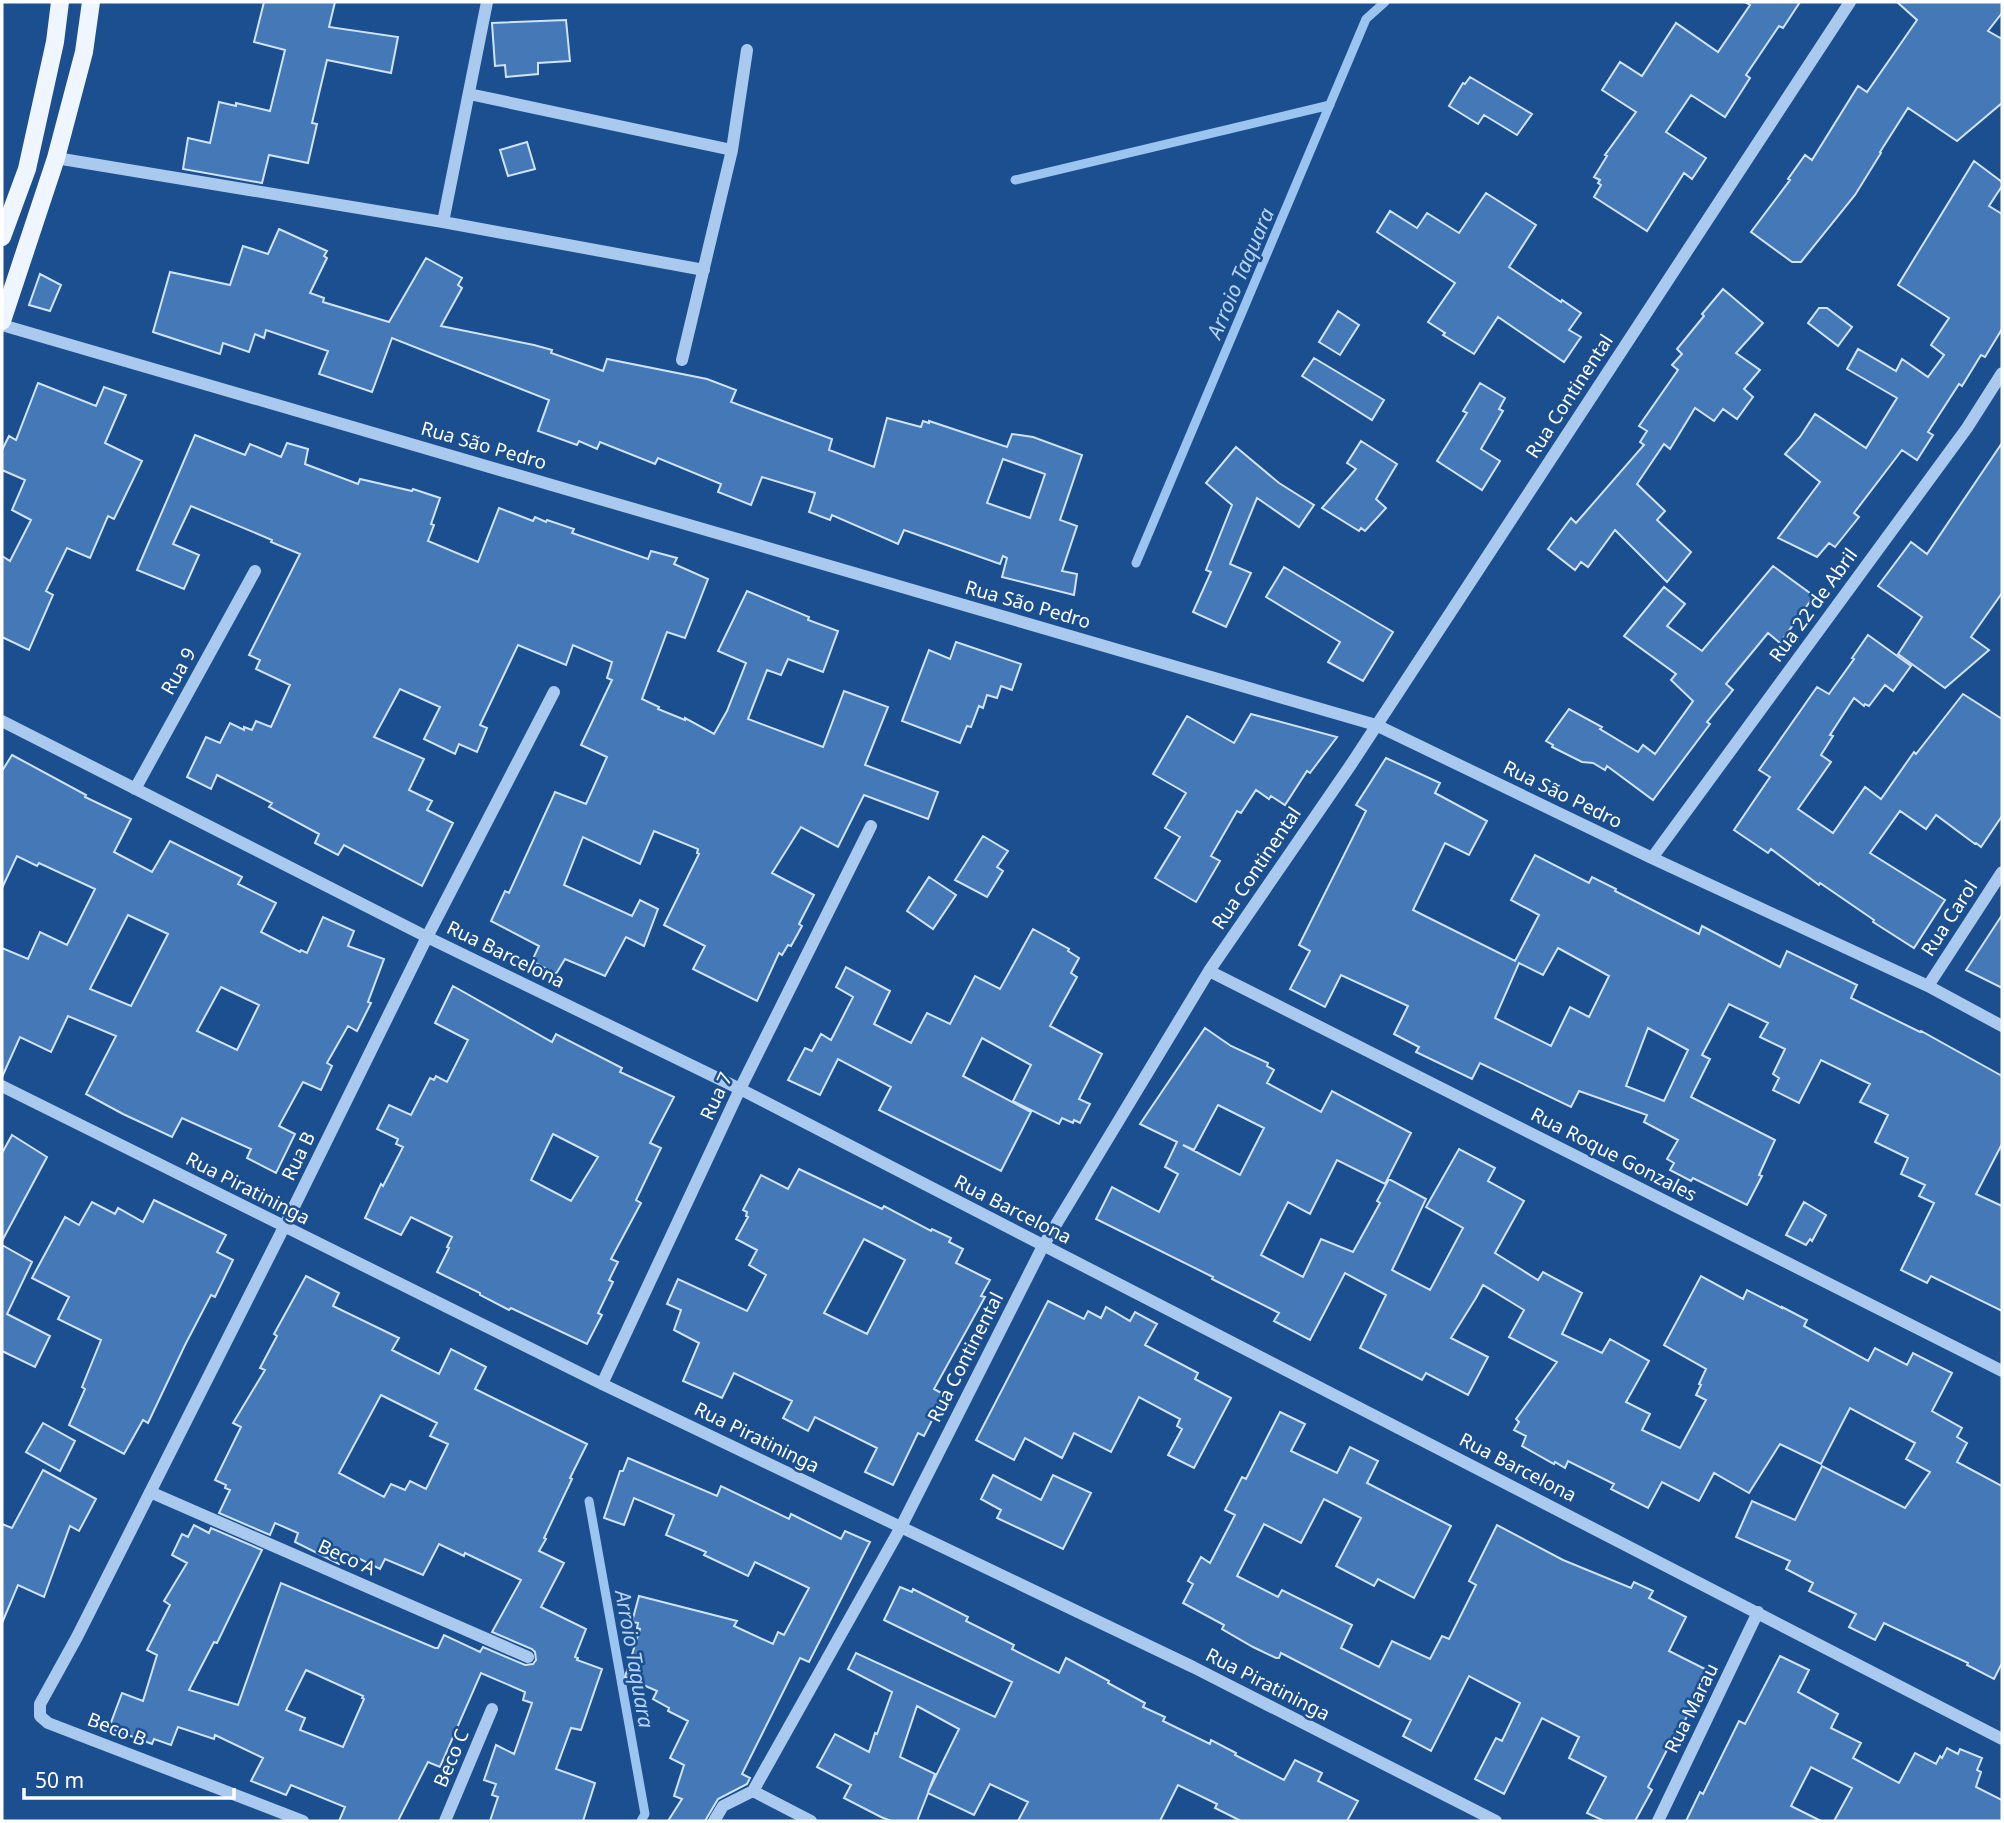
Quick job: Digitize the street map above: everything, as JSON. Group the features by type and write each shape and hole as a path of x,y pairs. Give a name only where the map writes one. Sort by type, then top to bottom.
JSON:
{"main road":[{"path":"2,237 27,169 55,42 60,2"},
{"path":"2,323 55,158 85,52 91,2"}],"street":[{"path":"443,222 487,2"},
{"name":"Rua Continental","path":"753,1791 901,1527 1043,1246 1209,971 1376,726 1850,2"},
{"path":"682,360 732,150 747,50"},
{"path":"469,94 732,150"},
{"path":"55,158 443,222 704,270"},
{"name":"Rua São Pedro","path":"2,323 1376,726 1928,986 2002,1027"},
{"name":"Rua 22 de Abril","path":"1652,858 1967,428 2002,373"},
{"name":"Rua 9","path":"135,789 255,571"},
{"name":"Rua B","path":"77,1637 427,937 554,692"},
{"name":"Rua Barcelona","path":"2,721 427,937 740,1089 2002,1739"},
{"name":"Rua 7","path":"602,1384 740,1089 872,827"},
{"name":"Rua Carol","path":"1928,986 2002,872"},
{"name":"Rua Roque Gonzales","path":"1209,971 2002,1371"},
{"name":"Rua Piratininga","path":"2,1086 602,1384 1193,1667 1496,1821"},
{"name":"Beco A","path":"150,1493 528,1657"},
{"name":"Rua Marau","path":"1658,1821 1758,1612"},
{"name":"Beco B","path":"77,1637 40,1704 40,1716 48,1723 303,1821"},
{"name":"Beco C","path":"445,1821 492,1709"},
{"path":"715,1821 723,1806 753,1791 811,1821"}],"building":[{"path":"264,2 335,2 329,27 398,37 391,73 327,60 312,123 317,124 308,163 269,155 262,183 183,169 188,138 210,143 219,102 270,111 285,50 254,42"},
{"path":"1745,2 1800,2 1783,28 1779,26 1746,75 1750,78 1725,117 1691,95 1666,132 1706,158 1692,179 1684,173 1647,231 1594,197 1601,185 1598,183 1600,180 1594,177 1607,156 1605,155 1636,112 1602,90 1620,62 1642,76 1676,23 1718,52 1750,5"},
{"path":"1897,2 2002,2 2002,13 1988,31 2002,39 2002,103 1957,141 1908,108 1855,195 1801,262 1792,262 1751,232 1805,155 1812,160 1858,86 1867,92 1917,20"},
{"path":"566,20 570,61 538,63 538,74 506,77 505,65 495,66 492,23"},
{"path":"1470,77 1532,114 1517,135 1484,115 1478,124 1449,106 1463,83"},
{"path":"527,142 535,169 508,176 500,150"},
{"path":"1974,161 2002,182 1989,206 2002,214 2002,329 1985,357 1981,355 1962,386 1959,384 1928,432 1933,435 1917,460 1902,450 1854,513 1859,517 1835,547 1829,543 1817,557 1778,538 1820,482 1785,454 1815,414 1866,448 1897,398 1847,369 1858,349 1896,371 1902,359 1928,377 1944,355 1931,345 1949,318 1898,285"},
{"path":"1486,193 1536,225 1509,267 1581,313 1569,330 1581,337 1564,362 1498,317 1474,354 1443,335 1445,333 1428,322 1455,283 1377,232 1390,211 1417,228 1427,213 1459,233"},
{"path":"279,229 327,251 324,256 327,258 310,293 324,298 323,302 389,322 426,258 462,278 458,285 462,288 441,326 552,350 551,353 603,371 607,359 707,379 736,390 731,402 832,439 829,450 874,467 887,418 921,427 923,421 929,421 1007,447 1012,434 1033,437 1082,455 1060,520 1077,526 1062,571 1077,574 1074,595 1002,577 1007,558 1003,556 1000,564 904,530 898,544 832,515 830,520 809,512 815,493 762,477 751,505 718,492 721,484 658,458 655,464 600,442 597,449 579,441 577,445 538,431 549,400 392,338 372,392 319,374 328,351 266,330 264,338 255,334 249,352 223,343 220,354 153,332 170,272 230,285 243,246 268,254","holes":["1003,459 1045,474 1030,518 987,503"]},
{"path":"40,274 61,285 50,311 29,305"},
{"path":"1723,289 1763,323 1736,353 1760,370 1744,389 1753,397 1737,419 1723,409 1714,421 1695,408 1670,449 1664,444 1637,484 1665,511 1657,520 1691,552 1667,582 1615,530 1588,567 1581,562 1575,570 1548,549 1571,518 1576,523 1644,445 1640,442 1647,431 1639,426 1678,370 1672,365 1682,354 1677,349"},
{"path":"1819,308 1827,308 1852,327 1838,346 1808,323"},
{"path":"1338,311 1359,325 1340,355 1319,342"},
{"path":"1314,358 1384,400 1372,420 1302,376"},
{"path":"38,383 96,406 104,387 126,395 105,443 142,461 114,519 108,516 90,558 67,548 46,591 53,595 29,650 2,637 2,556 10,561 31,520 12,510 25,480 2,470 2,450 9,436 16,440"},
{"path":"1480,383 1505,398 1499,409 1503,411 1481,449 1500,461 1482,490 1437,461 1467,413 1463,411"},
{"path":"195,435 245,455 250,444 281,457 287,443 308,449 305,464 358,484 360,479 412,491 413,489 440,498 428,541 478,562 499,508 533,521 535,517 574,529 572,533 648,559 651,551 677,558 674,564 708,579 685,638 667,632 642,699 714,734 727,711 746,663 718,651 747,591 838,631 823,672 788,659 781,675 767,670 748,719 823,747 844,691 888,707 865,765 938,792 928,819 864,795 838,847 801,827 772,873 814,895 799,924 802,926 791,946 788,945 782,955 779,953 757,1001 693,969 705,946 664,925 699,854 698,849 654,831 640,864 583,837 564,885 632,916 640,900 658,909 644,946 626,937 605,976 565,959 556,974 532,961 539,946 491,921 505,891 509,893 555,792 586,804 607,757 581,745 612,680 607,678 612,662 573,645 566,665 518,645 480,725 487,728 477,752 459,744 455,754 424,739 440,707 400,689 374,737 424,759 409,790 432,801 427,810 453,823 422,886 344,845 338,855 315,843 319,834 269,807 272,803 217,775 211,789 187,777 206,737 220,743 230,723 244,730 244,727 252,730 256,721 271,727 290,685 256,669 260,660 249,655 300,554 191,506 173,544 199,555 184,589 137,570"},
{"path":"1361,441 1397,464 1376,499 1386,508 1365,531 1361,528 1359,531 1322,508 1356,469 1347,463"},
{"path":"2002,443 2002,593 1971,637 1989,650 1945,688 1898,654 1922,617 1878,586 1911,542 1927,554"},
{"path":"1236,447 1279,483 1314,505 1299,527 1257,498 1230,564 1251,573 1226,627 1193,612 1211,572 1206,570 1232,505 1206,483"},
{"path":"1773,566 1814,596 1780,643 1768,633 1726,684 1733,690 1707,722 1710,724 1653,800 1607,766 1605,770 1593,763 1582,762 1552,747 1553,745 1546,741 1569,709 1602,727 1600,729 1638,752 1643,745 1655,754 1693,701 1671,680 1676,674 1624,636 1664,587 1685,604 1667,626 1702,651"},
{"path":"1284,567 1393,632 1363,681 1328,662 1340,642 1266,597"},
{"path":"1868,635 1911,666 1893,691 1885,685 1869,706 1864,706 1854,698 1830,735 1833,736 1821,755 1831,762 1798,809 1833,833 1865,787 1881,799 1914,752 1916,754 1963,694 2002,719 2002,816 1981,847 1936,815 1926,829 1900,811 1870,853 1945,900 1914,948 1820,883 1819,885 1771,849 1768,853 1734,830 1770,777 1759,770 1817,687 1829,694"},
{"path":"956,642 1021,664 1012,690 1001,686 997,698 987,695 983,708 979,706 971,727 967,726 960,743 902,721 929,650 950,659"},
{"path":"1251,714 1337,737 1310,773 1307,771 1285,805 1256,790 1241,813 1237,811 1211,856 1220,861 1196,902 1155,878 1180,837 1165,828 1186,793 1153,774 1187,716 1234,743"},
{"path":"12,755 86,795 85,797 131,819 114,852 152,872 170,841 242,877 238,884 276,903 261,932 300,952 301,950 307,953 323,917 354,931 348,946 384,959 368,1002 371,1003 357,1031 348,1026 327,1063 332,1066 321,1090 303,1082 279,1126 295,1134 276,1173 247,1158 251,1149 182,1118 172,1137 86,1094 116,1036 68,1016 51,1052 20,1037 2,1077 2,948 28,959 40,932 67,945 95,889 39,863 37,866 17,856 2,888 2,771","holes":["128,915 168,934 131,1006 90,989","221,987 259,1005 237,1050 197,1031"]},
{"path":"1386,758 1440,783 1435,793 1487,821 1469,855 1445,843 1413,910 1515,961 1539,915 1511,900 1535,855 1589,883 1592,877 1699,934 1702,926 1780,967 1787,951 1857,985 1851,998 1921,1031 2002,1076 2002,1144 1976,1194 2002,1206 2002,1311 1931,1276 1927,1283 1901,1270 1934,1203 1919,1196 1925,1185 1901,1174 1908,1158 1875,1142 1888,1115 1860,1102 1870,1084 1821,1060 1799,1103 1773,1090 1779,1078 1773,1074 1785,1049 1760,1037 1768,1023 1729,1004 1702,1055 1710,1059 1691,1097 1775,1140 1759,1175 1762,1176 1747,1205 1693,1178 1691,1181 1670,1170 1674,1163 1667,1159 1678,1140 1644,1122 1647,1115 1579,1091 1571,1107 1480,1063 1472,1079 1416,1052 1419,1047 1394,1034 1408,1006 1341,975 1325,1007 1290,989 1310,951 1299,945 1366,811 1356,805","holes":["1558,948 1609,976 1589,1017 1570,1007 1551,1046 1495,1018 1519,963 1543,975","1648,1028 1688,1050 1664,1101 1626,1086"]},
{"path":"983,836 1008,851 997,867 1003,871 987,897 955,880"},
{"path":"929,877 956,895 933,929 907,911"},
{"path":"2002,915 2002,988 1966,970"},
{"path":"1033,929 1069,949 1068,951 1079,958 1071,973 1077,977 1050,1026 1102,1054 1079,1099 1090,1104 1080,1123 1062,1118 1059,1124 1013,1101 1031,1065 982,1038 963,1076 1031,1112 1001,1171 879,1110 891,1087 838,1059 820,1095 788,1080 805,1048 812,1051 821,1034 831,1040 853,997 836,987 846,967 890,991 874,1024 911,1043 927,1013 950,1024 975,976 1000,989"},
{"path":"453,986 552,1042 556,1034 622,1068 620,1072 674,1097 650,1143 661,1148 636,1200 641,1203 611,1259 618,1262 609,1280 613,1282 598,1313 602,1315 587,1344 511,1308 509,1310 437,1272 452,1237 411,1217 401,1235 365,1218 403,1147 396,1144 398,1139 377,1129 389,1105 411,1115 430,1078 434,1080 436,1076 447,1082 468,1040 435,1023","holes":["553,1134 598,1157 571,1201 531,1180"]},
{"path":"1205,1028 1231,1046 1268,1063 1267,1066 1274,1070 1267,1083 1321,1112 1332,1091 1411,1133 1385,1184 1337,1160 1310,1214 1288,1202 1261,1255 1303,1277 1321,1239 1353,1252 1380,1203 1377,1201 1389,1179 1426,1199 1392,1270 1430,1290 1463,1228 1426,1207 1459,1149 1495,1168 1488,1181 1524,1201 1495,1253 1538,1280 1543,1272 1582,1293 1562,1334 1602,1353 1610,1339 1649,1361 1626,1402 1650,1414 1642,1430 1680,1448 1706,1400 1696,1395 1706,1369 1664,1345 1701,1276 1743,1299 1747,1290 1782,1307 1807,1320 1804,1326 1868,1361 1875,1348 1907,1365 1913,1353 1952,1373 1932,1411 1962,1428 1957,1437 1967,1443 1957,1462 2002,1486 2002,1663 1994,1679 1967,1665 1968,1663 1884,1623 1875,1640 1849,1627 1856,1614 1809,1591 1813,1583 1786,1569 1790,1561 1736,1537 1752,1501 1795,1520 1822,1466 1905,1508 1930,1472 1906,1459 1915,1443 1850,1408 1821,1464 1780,1444 1749,1493 1714,1473 1699,1501 1662,1482 1648,1508 1611,1489 1614,1484 1568,1461 1565,1468 1522,1446 1526,1436 1514,1430 1519,1422 1516,1419 1557,1362 1509,1337 1524,1310 1483,1285 1451,1338 1488,1357 1468,1395 1426,1373 1422,1380 1360,1348 1386,1295 1345,1273 1310,1340 1274,1321 1279,1313 1096,1219 1112,1187 1159,1212 1178,1174 1165,1167 1177,1142 1140,1124","holes":["1218,1105 1264,1128 1240,1175 1183,1145 1194,1150"]},
{"path":"12,1135 47,1157 2,1241 2,1153"},
{"path":"799,1169 882,1209 884,1206 931,1231 932,1229 951,1238 949,1242 963,1249 956,1263 990,1280 981,1296 985,1297 934,1389 945,1395 924,1436 918,1433 893,1485 865,1472 877,1448 815,1417 808,1431 783,1418 792,1401 734,1373 722,1398 683,1381 699,1343 674,1330 681,1310 667,1304 678,1279 747,1311 766,1275 749,1265 757,1250 736,1239 748,1217 743,1210 761,1175 788,1189","holes":["864,1239 905,1260 867,1334 824,1313"]},
{"path":"154,1200 226,1235 217,1252 233,1260 215,1297 211,1295 148,1423 143,1420 124,1454 69,1425 85,1389 82,1387 101,1340 58,1319 69,1297 32,1278 65,1217 79,1225 92,1202 115,1214 118,1208 143,1222"},
{"path":"1804,1202 1826,1215 1812,1241 1810,1239 1806,1245 1786,1235"},
{"path":"2,1245 32,1262 7,1314 50,1336 35,1367 2,1351"},
{"path":"306,1276 339,1293 333,1306 399,1338 392,1350 439,1374 451,1349 486,1367 475,1389 587,1444 539,1551 564,1563 541,1607 586,1629 575,1657 602,1669 581,1730 571,1728 556,1769 595,1783 583,1821 490,1821 498,1797 492,1795 496,1784 484,1780 496,1745 514,1754 532,1703 523,1700 525,1692 481,1673 440,1767 428,1762 398,1821 339,1821 345,1807 291,1785 286,1795 251,1781 263,1758 215,1735 214,1739 178,1727 171,1745 154,1739 152,1744 109,1728 122,1693 143,1701 157,1655 147,1650 170,1605 164,1601 187,1563 172,1555 182,1534 188,1537 194,1525 209,1533 211,1528 262,1550 217,1643 214,1642 189,1690 238,1705 281,1583 435,1648 438,1648 444,1635 480,1652 483,1647 525,1665 533,1664 536,1660 532,1649 492,1632 521,1580 465,1553 464,1556 439,1544 423,1575 385,1559 380,1569 346,1552 339,1564 295,1542 298,1533 275,1523 270,1535 219,1513 230,1490 215,1480 241,1427 233,1423 265,1370 260,1368 277,1336 274,1334","holes":["381,1395 437,1423 430,1436 448,1444 426,1489 410,1481 405,1490 391,1484 384,1497 339,1473","306,1670 363,1696 343,1747 300,1730 305,1718 286,1710"]},
{"path":"1048,1301 1084,1319 1088,1311 1101,1318 1106,1307 1130,1321 1135,1312 1157,1324 1145,1345 1198,1373 1195,1379 1231,1398 1194,1468 1168,1455 1182,1429 1177,1426 1180,1419 1139,1397 1111,1452 1074,1433 1062,1458 1025,1438 1014,1460 976,1440"},
{"path":"1280,1412 1305,1424 1291,1451 1337,1473 1350,1447 1378,1461 1367,1483 1451,1526 1414,1598 1378,1579 1374,1586 1336,1566 1361,1518 1324,1499 1301,1543 1264,1524 1237,1576 1278,1597 1282,1590 1352,1625 1341,1648 1379,1667 1392,1641 1430,1659 1442,1636 1449,1639 1476,1585 1469,1581 1497,1525 1563,1560 1631,1588 1634,1582 1653,1591 1649,1598 1686,1617 1669,1651 1709,1671 1673,1745 1670,1744 1648,1787 1652,1790 1635,1821 1604,1821 1587,1813 1606,1777 1569,1758 1579,1737 1542,1718 1504,1794 1475,1779 1496,1738 1502,1741 1520,1703 1469,1676 1431,1751 1403,1736 1411,1720 1281,1653 1279,1658 1276,1658 1253,1647 1222,1629 1224,1625 1183,1603 1193,1584 1188,1581 1201,1557 1210,1563 1235,1515 1225,1510 1242,1477 1246,1479"},
{"path":"43,1423 75,1441 60,1471 26,1452"},
{"path":"628,1458 717,1496 721,1486 789,1519 791,1514 841,1539 845,1531 870,1542 809,1662 800,1658 742,1774 750,1778 747,1784 718,1799 705,1821 668,1821 682,1799 674,1796 684,1765 670,1758 688,1721 668,1711 669,1708 653,1699 657,1691 625,1677 640,1629 637,1628 638,1623 632,1622 639,1596 737,1621 734,1626 773,1644 778,1632 784,1635 809,1588 755,1562 748,1576 704,1555 706,1552 666,1535 674,1515 634,1498 624,1525 604,1518 620,1471 623,1471"},
{"path":"43,1470 96,1499 79,1531 70,1526 44,1597 18,1585 2,1623 2,1524 12,1528"},
{"path":"993,1475 1041,1500 1053,1475 1091,1493 1063,1549 997,1518 1001,1510 981,1499"},
{"path":"900,1587 912,1592 913,1589 968,1617 966,1621 1014,1645 1012,1649 1059,1673 1066,1658 1145,1703 1143,1707 1165,1717 1163,1721 1210,1744 1211,1740 1284,1780 1295,1760 1322,1773 1318,1781 1358,1801 1347,1821 1241,1821 1215,1808 1217,1804 1178,1785 1160,1821 1018,1821 1028,1802 990,1784 974,1815 928,1793 917,1821 891,1821 844,1798 851,1785 817,1767 835,1734 869,1752 892,1692 848,1669 856,1653 995,1717 1012,1682 884,1620","holes":["917,1706 959,1729 928,1792 935,1774 900,1757"]},
{"path":"1780,1656 1809,1670 1798,1692 1838,1714 1831,1728 1861,1743 1853,1758 1899,1783 1915,1753 1936,1764 1947,1748 1958,1754 1960,1749 1982,1758 1977,1770 1981,1772 1976,1787 2002,1800 2002,1821 1834,1821 1852,1788 1811,1767 1791,1806 1821,1821 1686,1821 1700,1792 1703,1794 1739,1721 1745,1724"}],"waterway":[{"name":"Arroio Taquara","path":"1136,563 1366,19 1385,2"},
{"path":"1015,180 1330,105"},
{"name":"Arroio Taquara","path":"589,1501 645,1814 641,1821"}]}
